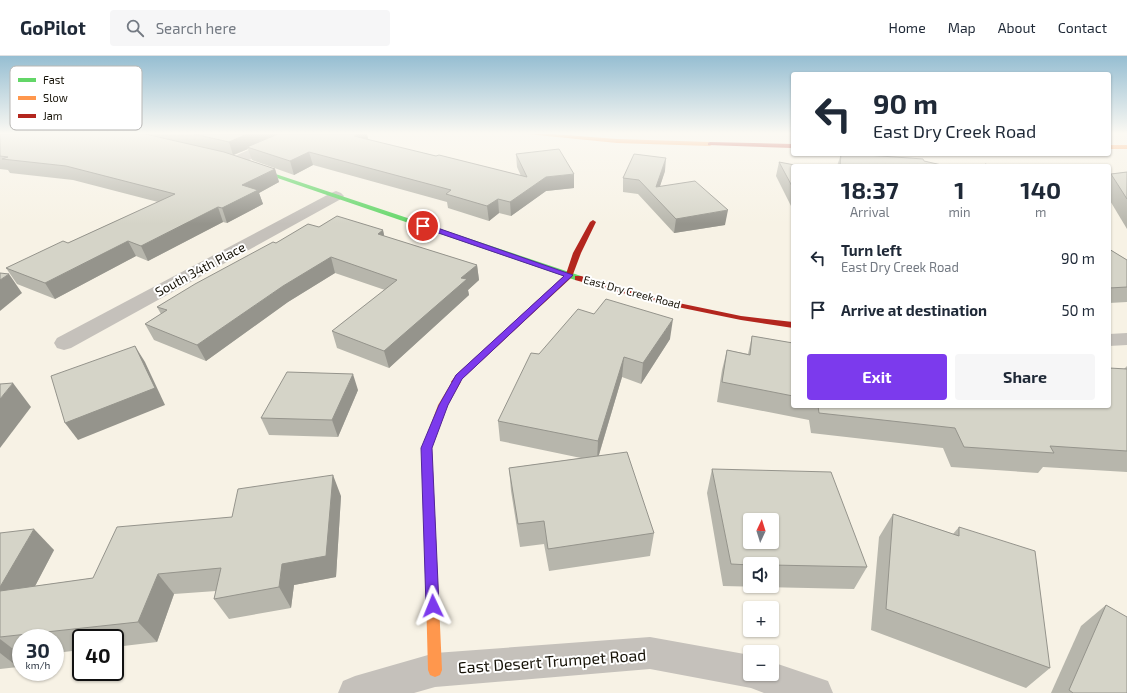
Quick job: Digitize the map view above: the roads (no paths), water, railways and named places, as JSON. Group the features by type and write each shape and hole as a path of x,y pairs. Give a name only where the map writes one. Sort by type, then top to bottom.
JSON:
{"street":[{"name":"East Dry Creek Road","path":"240,164 569,275 663,302 741,318 791,325"},
{"name":"South 34th Place","path":"64,343 336,196"},
{"path":"435,670 427,448 443,405 459,377 569,275 577,253 593,222"},
{"path":"1111,340 1127,339"},
{"name":"East Desert Trumpet Road","path":"355,693 435,670 650,653 743,671"},
{"path":"779,681 816,693"}]}
